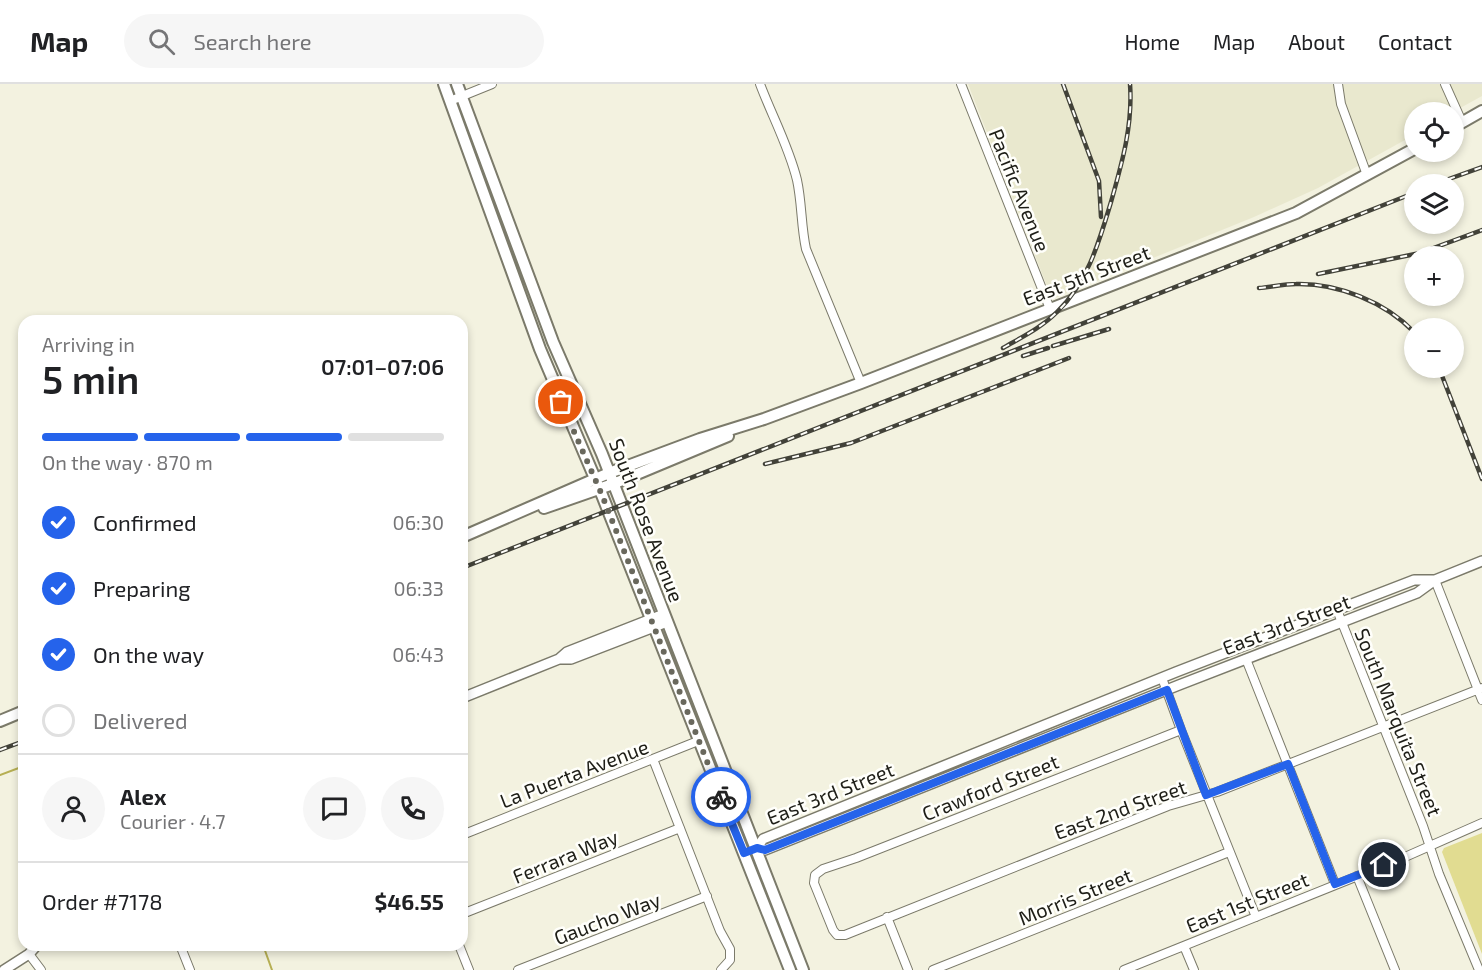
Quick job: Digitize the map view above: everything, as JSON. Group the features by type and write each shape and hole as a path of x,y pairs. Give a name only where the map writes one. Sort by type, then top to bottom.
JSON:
{"main road":[{"name":"South Rose Avenue","path":"444,84 455,99 611,478 803,970"},
{"name":"South Rose Avenue","path":"457,84 455,99 507,262 790,970"},
{"path":"1464,122 1482,111"},
{"name":"East 5th Street","path":"468,535 597,484 700,438 764,419 861,383 1296,213 1404,155"},
{"path":"507,262 524,283 542,330 550,334"},
{"path":"0,721 18,714"},
{"path":"778,939 786,943 796,970"}],"street":[{"path":"455,99 492,84"},
{"path":"760,84 795,174 806,249 861,383"},
{"name":"Pacific Avenue","path":"961,84 1050,309"},
{"path":"1338,84 1341,104 1367,176"},
{"path":"1445,84 1451,102"},
{"name":"East 3rd Street","path":"1435,580 1414,580 1162,678 762,839 757,848 765,850 1246,658 1417,593 1435,580 1482,561"},
{"path":"1435,580 1480,689 1482,700"},
{"name":"South Marquita Street","path":"1337,610 1439,874 1479,970"},
{"path":"468,696 559,659 567,652 665,618"},
{"path":"1271,635 1276,647"},
{"path":"1246,658 1335,884"},
{"path":"1162,678 1180,729 1256,917"},
{"name":"East 2nd Street","path":"837,935 845,935 1168,806 1206,795 1480,689"},
{"name":"Crawford Street","path":"837,935 830,925 816,889 814,877 823,869 1180,729"},
{"name":"La Puerta Avenue","path":"468,833 698,741"},
{"path":"653,759 730,949 730,960 721,970"},
{"name":"East 1st Street","path":"1126,970 1482,823"},
{"name":"Ferrara Way","path":"468,912 680,828"},
{"path":"744,853 757,848"},
{"name":"Morris Street","path":"933,970 1229,852"},
{"path":"1358,876 1395,970"},
{"name":"Gaucho Way","path":"519,970 707,896"},
{"path":"887,917 908,970"},
{"path":"1184,946 1194,970"},
{"path":"4,970 32,951"},
{"path":"182,951 190,970"},
{"path":"461,951 469,970"},
{"path":"29,954 41,970"}],"shaded area":[{"path":"968,84 1482,84 1482,96 1464,106 1464,102 1404,102 1404,141 1318,188 1254,217 1052,299"},
{"path":"1482,833 1482,954 1442,852 1444,848"}],"waterway":[{"path":"0,775 18,768"},
{"path":"265,951 272,970"}],"railway":[{"path":"1063,84 1099,181 1101,217"},
{"path":"1003,348 1051,318 1068,300 1085,275 1102,232 1123,158 1130,114 1130,84"},
{"path":"1463,174 1482,167"},
{"path":"468,566 1404,197"},
{"path":"1318,274 1420,253 1482,230"},
{"path":"1259,288 1287,284 1328,287 1375,303 1404,323"},
{"path":"1053,346 1109,329"},
{"path":"1023,356 1048,348"},
{"path":"765,464 851,443 1069,358"},
{"path":"1443,378 1482,479"},
{"path":"0,750 18,743"}],"way so far":[{"path":"561,402 602,495 721,797"}],"route":[{"path":"721,797 744,853 757,848 765,850 1167,690 1206,795 1288,764 1335,884 1384,865"}]}
